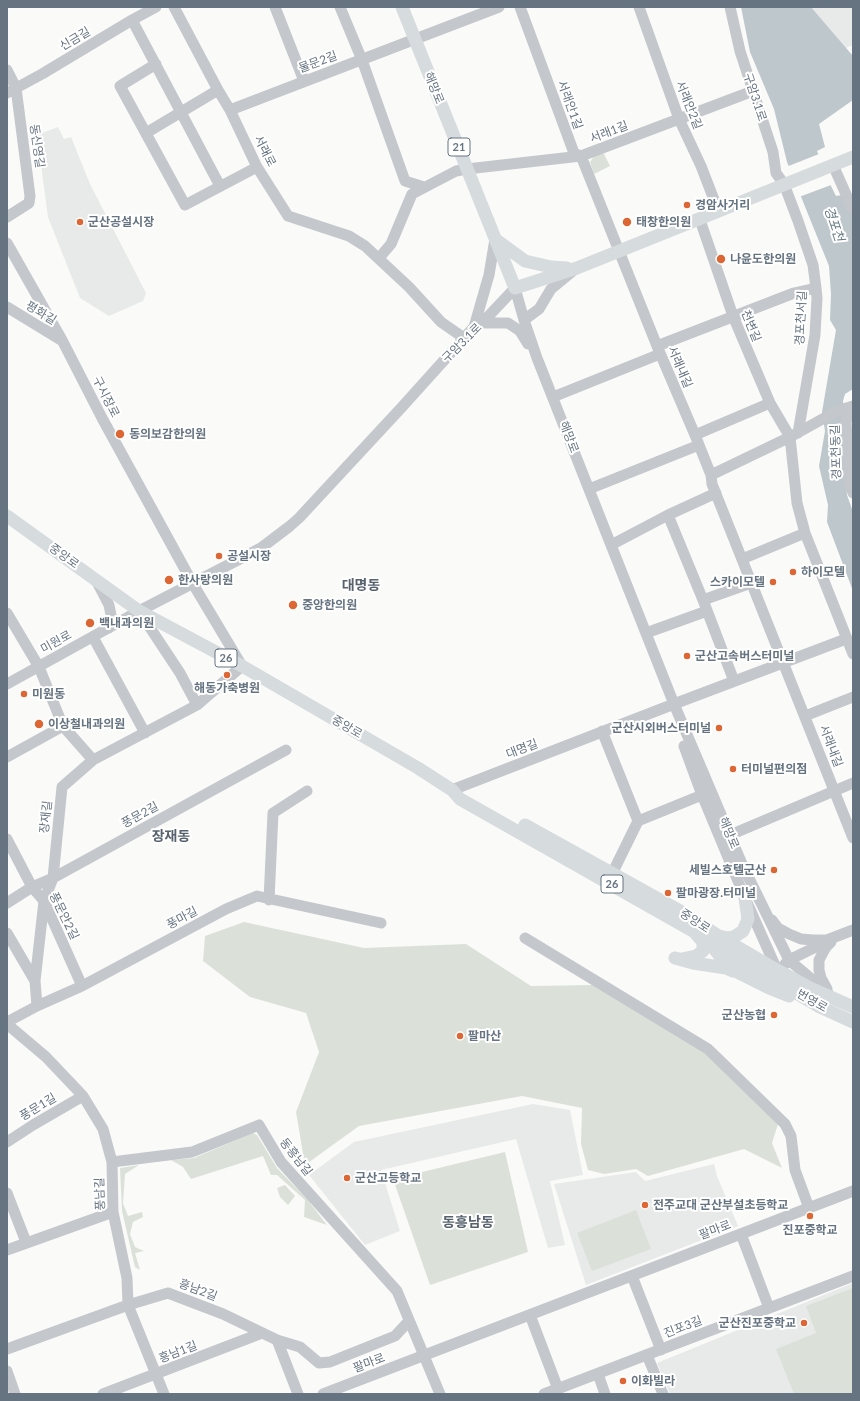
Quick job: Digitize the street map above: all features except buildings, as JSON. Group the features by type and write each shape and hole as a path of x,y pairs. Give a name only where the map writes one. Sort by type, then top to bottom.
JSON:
{"main road":[{"name":"해망로","path":"402,7 515,288"},
{"path":"786,183 853,157"},
{"name":"구암3.1로","path":"515,288 577,268 700,220 718,210 786,183"},
{"path":"495,239 525,261 551,268 577,268"},
{"name":"중앙로","path":"7,516 139,611 242,666 418,768 452,790 460,799 610,877 680,911 713,939"},
{"name":"중앙로","path":"610,877 693,931 713,939 775,975"},
{"path":"735,971 726,964 713,939 734,937 743,931 748,920 745,898"},
{"path":"693,931 703,942 703,951 700,954 691,957 682,959 675,958 735,971 769,988 818,1006"},
{"name":"번영로","path":"775,975 832,996 853,1007"},
{"name":"번영로","path":"775,975 818,1006 853,1022"}],"street":[{"name":"신금길","path":"12,91 156,7"},
{"name":"서래로","path":"174,7 230,110 258,167 288,216 349,236 365,246 409,287 441,322 464,338"},
{"path":"276,7 304,81"},
{"path":"340,7 362,60 405,181 424,187"},
{"name":"물문2길","path":"230,110 499,7"},
{"name":"서래안1길","path":"520,7 574,153 582,156 620,251"},
{"name":"서래안2길","path":"639,7 679,118 701,166 718,210"},
{"name":"구암3.1로","path":"730,7 740,51 773,152 776,173 786,183"},
{"path":"132,20 220,186"},
{"path":"156,64 120,86 186,205 258,167"},
{"name":"동신영길","path":"7,70 30,196 29,203 7,216"},
{"path":"146,133 218,90"},
{"name":"서래1길","path":"467,169 582,156 753,91"},
{"path":"830,166 853,210"},
{"path":"378,258 391,244 412,194 456,171 467,169"},
{"name":"경포천서길","path":"786,183 813,265 817,298 815,335 794,435"},
{"name":"천변길","path":"700,220 733,316 770,403 794,435"},
{"path":"495,239 478,325 508,323 520,331 537,358"},
{"name":"구시장로","path":"7,243 62,340 102,418 193,584"},
{"name":"서래내길","path":"620,251 711,475 711,480 751,583 853,838"},
{"path":"524,320 539,309 551,289 577,268"},
{"name":"구암3.1로","path":"139,611 261,548 299,518 464,338 515,288"},
{"name":"해망로","path":"515,288 537,358 674,704 730,836 789,960"},
{"path":"553,397 733,316 794,293 816,288"},
{"name":"평화길","path":"7,307 62,340"},
{"path":"589,488 697,440 770,403"},
{"name":"경포천동길","path":"711,475 794,435 837,411 853,406"},
{"name":"경포천동길","path":"852,486 850,445 846,421 853,410"},
{"path":"794,435 797,503 805,534 853,654"},
{"path":"610,545 716,493"},
{"path":"668,516 734,681"},
{"path":"742,559 805,534"},
{"path":"96,579 109,605 112,620 109,628"},
{"path":"646,633 751,583"},
{"name":"중앙로","path":"193,584 242,666"},
{"name":"중앙로","path":"139,611 180,673 197,706"},
{"name":"미원로","path":"7,684 139,611"},
{"path":"7,612 39,667 63,726 93,760"},
{"path":"92,637 145,733"},
{"path":"674,704 846,639"},
{"name":"장재길","path":"37,1006 35,981 44,900 53,878 62,787 93,760 197,706 242,666"},
{"path":"805,716 853,697"},
{"name":"해망로","path":"674,704 673,716 702,795 775,975"},
{"name":"대명길","path":"452,790 674,704"},
{"path":"7,757 63,726"},
{"path":"602,731 638,821"},
{"name":"풍문2길","path":"7,903 32,887 53,878 286,750"},
{"path":"730,836 853,783"},
{"path":"269,900 273,814 306,791"},
{"path":"610,877 638,821 702,795"},
{"name":"풍문안2길","path":"7,839 32,887 44,900 82,986"},
{"name":"풍마길","path":"7,1023 37,1006 82,986 226,909 257,896 269,900 381,923"},
{"path":"765,912 778,928 801,939 827,940 853,930"},
{"path":"7,934 35,981"},
{"path":"775,975 789,960 835,937"},
{"path":"832,996 821,978 819,960 826,947 835,937"},
{"path":"525,938 708,1049 785,1124 791,1136 795,1170 809,1208"},
{"path":"789,960 832,996"},
{"name":"풍남길","path":"7,1023 46,1057 84,1096 103,1129 112,1162 113,1212 127,1278 128,1305 164,1394"},
{"name":"풍문1길","path":"7,1142 32,1125 84,1096"},
{"name":"동흥남길","path":"112,1162 192,1152 259,1125 280,1162 397,1291 424,1356"},
{"name":"팔마로","path":"323,1394 853,1191"},
{"path":"7,1193 26,1242"},
{"path":"7,1250 113,1212"},
{"path":"741,1234 769,1308"},
{"path":"632,1276 661,1350"},
{"name":"진포3길","path":"544,1394 853,1276"},
{"name":"흥남2길","path":"7,1349 168,1292 223,1314 277,1340 300,1347 319,1363 330,1362 395,1336 409,1321"},
{"path":"530,1315 558,1389"},
{"name":"흥남1길","path":"103,1394 262,1333"},
{"path":"277,1340 298,1394"},
{"path":"647,1355 662,1394"},
{"path":"424,1356 440,1394"},
{"path":"7,1371 15,1394"},
{"path":"598,1374 605,1394"}],"shaded area":[{"path":"811,7 853,7 853,45 846,48"},
{"name":"군산공설시장","path":"58,127 64,139 71,137 90,184 146,293 143,301 109,316 80,298 48,217 37,135"},
{"path":"603,152 610,166 594,174 590,162 595,155"},
{"path":"244,922 364,948 466,944 531,986 593,985 709,1053 778,1124 772,1143 782,1168 744,1149 648,1176 636,1169 604,1174 588,1170 581,1144 582,1108 522,1096 359,1126 305,1165 296,1112 319,1052 306,1013 250,997 203,961 205,936"},
{"name":"군산고등학교","path":"533,1104 570,1110 583,1175 550,1181 565,1245 548,1248 516,1139 381,1170 400,1231 365,1245 309,1175 354,1142"},
{"path":"253,1133 257,1135 277,1168 307,1199 327,1225 304,1217 305,1200 277,1175 271,1175 263,1156 191,1179 183,1167 171,1160 194,1158"},
{"path":"505,1152 528,1252 430,1285 393,1179"},
{"name":"전주교대 군산부설초등학교","path":"714,1164 717,1176 738,1226 586,1285 554,1184 636,1172 645,1181"},
{"path":"139,1165 125,1174 123,1203 128,1216 142,1212 143,1217 133,1222 130,1234 135,1247 144,1251 135,1253 140,1270 135,1267 122,1211 120,1168"},
{"path":"285,1185 295,1196 288,1205 280,1197 277,1188"},
{"path":"636,1210 651,1249 592,1271 577,1233"},
{"name":"군산진포중학교","path":"853,1283 853,1394 670,1394 657,1363"},
{"path":"853,1288 853,1394 794,1394 776,1349 816,1333 806,1306"}],"water":[{"name":"경포천","path":"741,7 811,7 853,56 853,100 819,124 825,147 817,151 836,196 842,195 853,216 853,389 845,394 843,401 847,461 845,474 847,495 853,512 853,591 827,522 828,505 819,466 825,431 822,412 836,330 830,320 831,294 829,266 787,162 774,109 750,52"}],"pier":[{"path":"819,154 831,185 799,197 786,167"}],"place":[{"name":"경암사거리","path":"687,205"},
{"name":"군산공설시장","path":"80,222"},
{"name":"태창한의원","path":"627,222"},
{"name":"나윤도한의원","path":"721,259"},
{"name":"동의보감한의원","path":"120,434"},
{"name":"공설시장","path":"219,556"},
{"name":"하이모텔","path":"793,572"},
{"name":"한사랑의원","path":"169,580"},
{"name":"스카이모텔","path":"773,582"},
{"name":"중앙한의원","path":"293,605"},
{"name":"백내과의원","path":"90,623"},
{"name":"군산고속버스터미널","path":"687,656"},
{"name":"해동가축병원","path":"227,675"},
{"name":"미원동","path":"24,694"},
{"name":"이상철내과의원","path":"39,724"},
{"name":"군산시외버스터미널","path":"719,728"},
{"name":"터미널편의점","path":"733,769"},
{"name":"세빌스호텔군산","path":"774,870"},
{"name":"팔마광장.터미널","path":"668,893"},
{"name":"군산농협","path":"774,1015"},
{"name":"팔마산","path":"460,1036"},
{"name":"군산고등학교","path":"347,1178"},
{"name":"전주교대 군산부설초등학교","path":"645,1205"},
{"name":"진포중학교","path":"810,1216"},
{"name":"군산진포중학교","path":"804,1323"},
{"name":"이화빌라","path":"623,1381"}],"district":[{"name":"대명동","path":"361,585"},
{"name":"장재동","path":"171,836"},
{"name":"동흥남동","path":"468,1222"}]}
